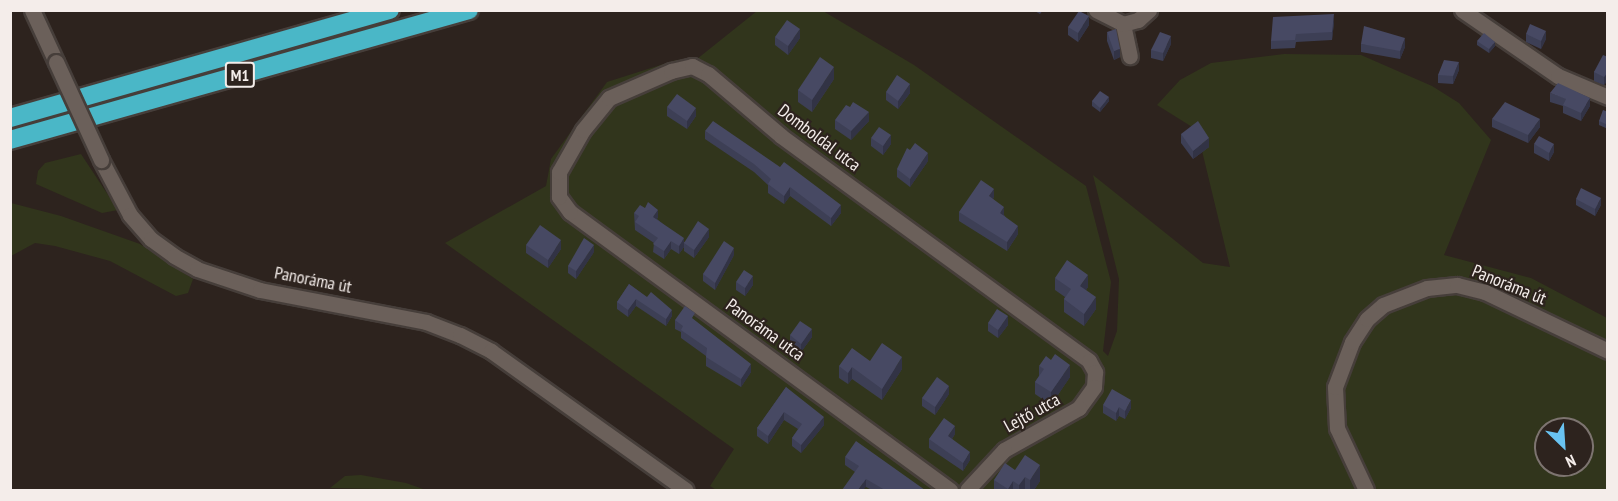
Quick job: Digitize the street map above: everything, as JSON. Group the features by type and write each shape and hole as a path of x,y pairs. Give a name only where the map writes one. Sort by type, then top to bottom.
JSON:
{"highway":[{"name":"M1","path":"10,118 390,10"},
{"name":"M1","path":"10,140 469,10"}],"street":[{"name":"Panoráma út","path":"32,10 130,215 151,239 174,256 197,269 261,290 426,322 460,335 491,351 686,490"},
{"path":"1096,10 1123,24 1138,20 1149,10"},
{"path":"1462,10 1558,76 1608,97"},
{"path":"1123,24 1130,56"},
{"name":"Domboldal utca","path":"559,197 559,172 583,130 609,98 670,71 692,66 708,74 782,136 1089,361"},
{"name":"Panoráma utca","path":"559,197 570,212 950,490"},
{"name":"Panoráma út","path":"1366,490 1337,428 1335,387 1352,342 1367,319 1383,305 1427,288 1457,285 1485,292 1608,351"},
{"name":"Lejtő utca","path":"967,490 1004,450 1079,408 1094,387 1095,372 1089,361"}],"green space":[{"path":"757,11 823,11 914,65 1086,186 1111,282 1103,351 1108,356 1117,331 1119,279 1093,175 1203,263 1230,267 1197,130 1157,105 1180,80 1211,63 1284,54 1361,55 1432,86 1459,103 1491,140 1444,255 1531,278 1607,318 1607,490 716,490 710,486 734,449 445,243 546,186 551,159 607,82 676,60 697,59"},
{"path":"81,154 118,210 102,213 36,184 38,171 45,163"},
{"path":"11,203 61,216 140,244 193,279 188,293 176,296 110,261 55,246 35,243 11,256"},
{"path":"361,475 406,483 426,490 330,488 345,476"}],"building":[{"path":"1079,11 1089,16 1078,33 1068,27"},
{"path":"1334,14 1332,32 1296,34 1295,40 1271,41 1273,17"},
{"path":"787,20 800,29 788,46 775,37"},
{"path":"1530,24 1546,31 1541,41 1526,34"},
{"path":"1364,26 1405,38 1400,51 1361,44"},
{"path":"1116,29 1120,49 1114,51 1107,32"},
{"path":"1160,32 1171,36 1163,53 1151,50"},
{"path":"1484,33 1495,42 1489,49 1477,41"},
{"path":"1603,55 1608,57 1608,72 1604,77 1594,72"},
{"path":"820,57 834,67 812,100 798,90"},
{"path":"1444,60 1459,62 1453,76 1438,75"},
{"path":"897,75 910,84 898,101 886,92"},
{"path":"1558,83 1590,98 1581,113 1563,105 1566,99 1550,93"},
{"path":"1100,91 1109,97 1100,108 1092,101"},
{"path":"677,94 696,108 687,121 667,107"},
{"path":"853,102 869,112 851,131 835,120 846,105 850,107"},
{"path":"1505,102 1540,119 1528,135 1492,119"},
{"path":"1603,110 1608,112 1608,125 1599,121"},
{"path":"713,121 780,167 784,162 841,205 831,218 790,187 784,196 768,184 771,179 754,164 705,131"},
{"path":"1198,121 1209,138 1193,151 1181,134"},
{"path":"879,127 891,135 883,146 871,138"},
{"path":"1539,136 1554,144 1549,153 1534,144"},
{"path":"915,143 928,153 910,179 897,169 907,148 910,150"},
{"path":"981,180 994,189 989,196 1004,207 1000,213 1018,226 1007,242 959,212"},
{"path":"1581,188 1601,198 1595,209 1576,199"},
{"path":"648,202 658,210 653,217 684,238 679,246 671,241 664,251 653,244 658,238 635,222 639,216 634,213 640,205 645,208"},
{"path":"698,221 709,229 694,250 684,243"},
{"path":"540,225 561,240 548,260 526,245"},
{"path":"584,238 594,245 576,271 568,266"},
{"path":"724,241 734,248 715,283 703,274"},
{"path":"1067,260 1088,275 1080,286 1096,297 1084,314 1064,299 1071,289 1055,278"},
{"path":"744,270 753,276 745,288 736,282"},
{"path":"629,284 647,297 651,292 672,310 666,319 636,299 628,310 617,302"},
{"path":"685,306 695,313 692,318 751,364 741,379 706,357 707,348 681,330 683,326 675,320"},
{"path":"997,309 1008,316 998,330 988,323"},
{"path":"800,321 812,329 801,344 790,335"},
{"path":"882,343 902,357 882,389 852,367 848,373 839,366 852,348 870,361"},
{"path":"1055,354 1070,365 1051,392 1035,382 1044,369 1039,366 1046,356 1051,360"},
{"path":"937,377 949,386 935,407 922,398"},
{"path":"786,387 824,417 801,445 792,438 802,424 784,412 768,436 757,428"},
{"path":"1112,389 1131,400 1125,411 1119,407 1116,413 1103,405"},
{"path":"944,418 955,426 948,436 970,452 963,463 929,439"},
{"path":"856,441 925,490 885,490 866,479 858,490 842,490 859,466 845,457"},
{"path":"1025,455 1040,465 1030,480 1025,477 1019,485 1013,481 1008,489 994,480 1005,463 1015,470"}]}
